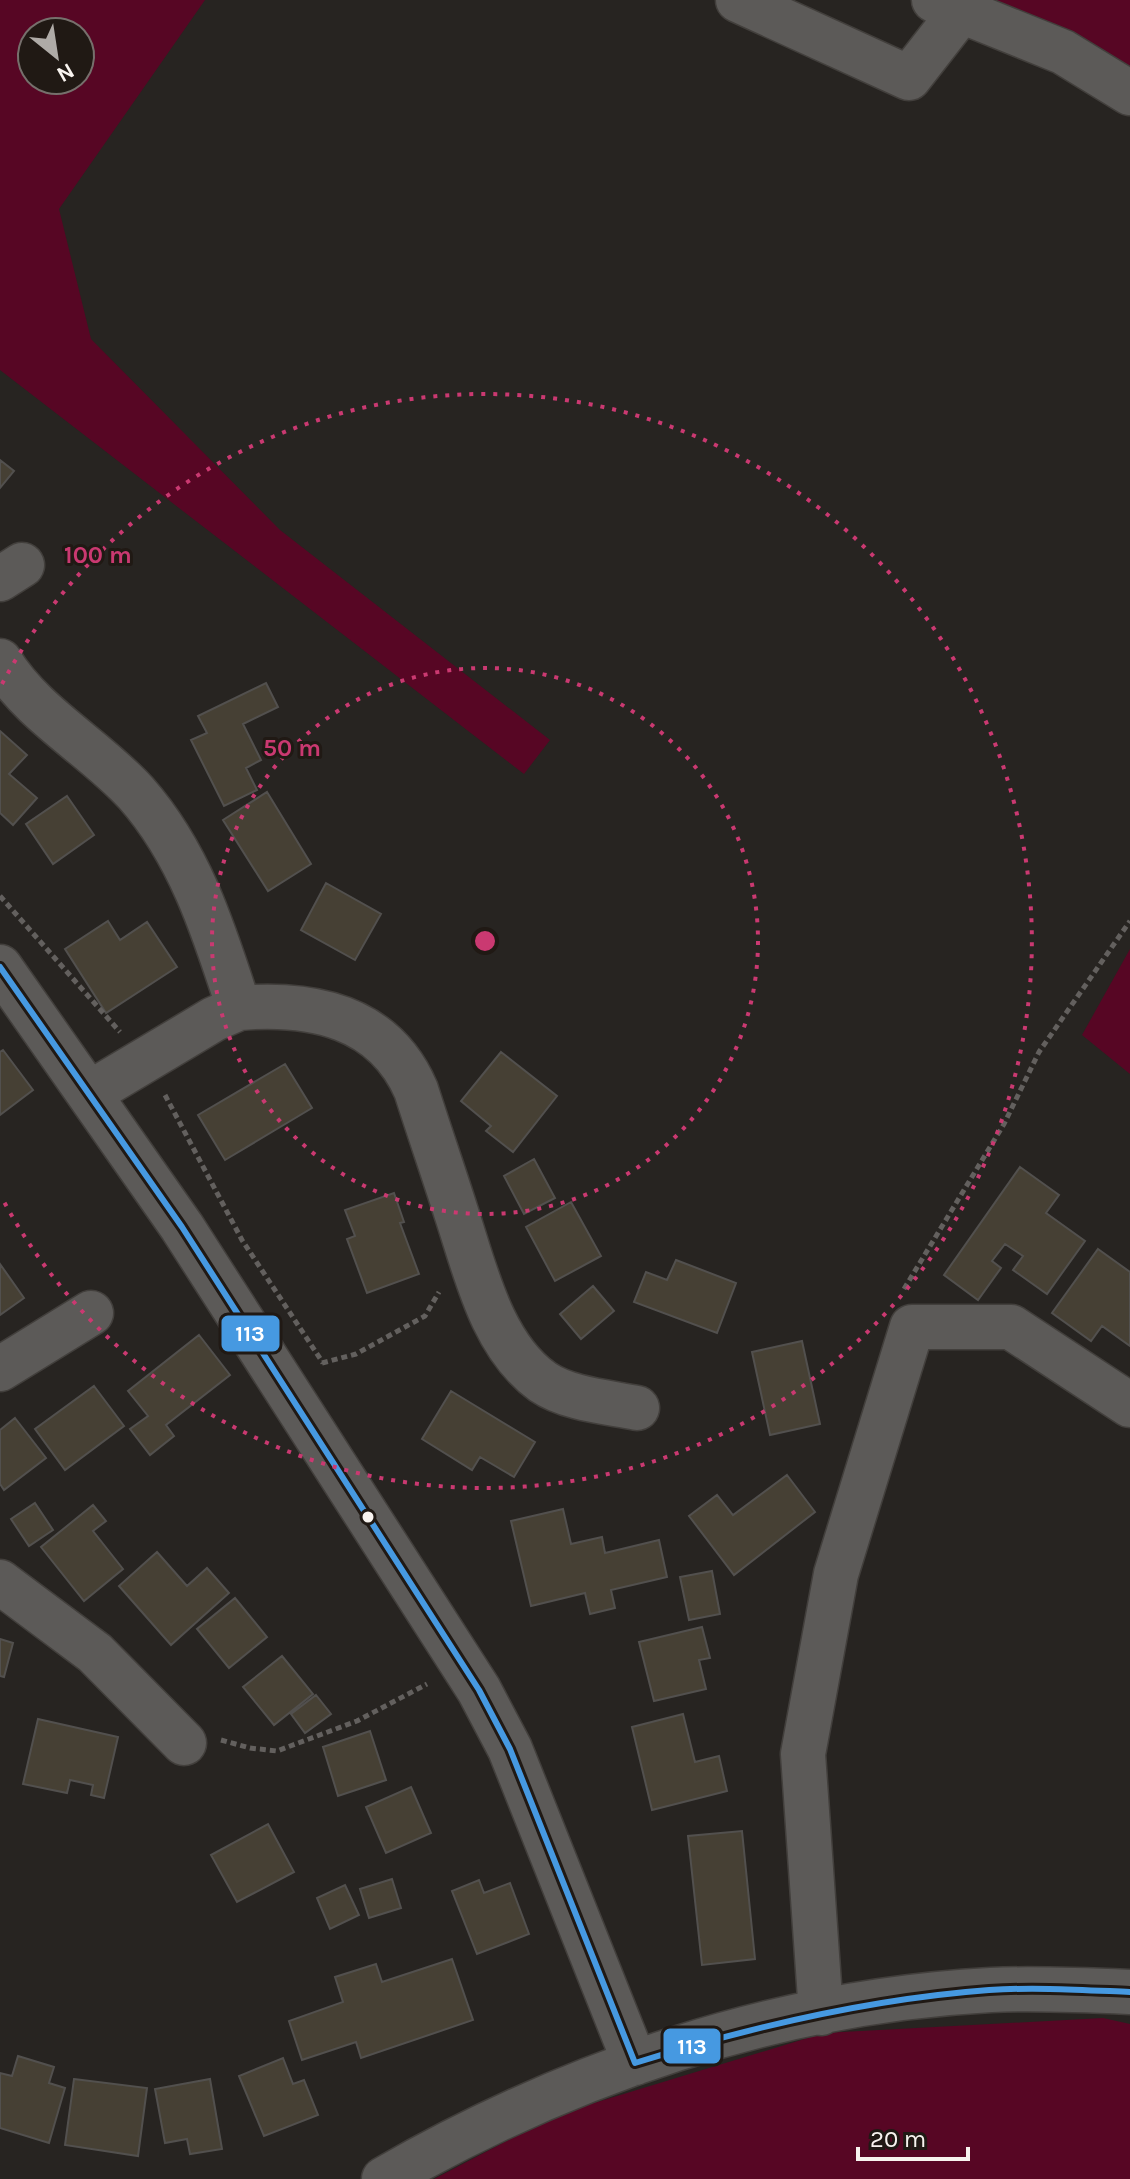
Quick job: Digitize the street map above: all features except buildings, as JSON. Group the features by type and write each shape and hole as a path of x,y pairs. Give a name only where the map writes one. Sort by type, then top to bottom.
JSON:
{"street":[{"path":"738,0 909,78 947,5 1063,52 1130,93"},
{"path":"0,661 28,698 110,768 137,794 157,821 204,904 239,1008"},
{"path":"0,967 90,1093 278,1375 463,1663 510,1749 635,2063"},
{"path":"90,1093 214,1019 239,1008 293,1007 352,1022 372,1033 389,1047 416,1090 485,1298 503,1336 529,1370 555,1389 637,1408"},
{"path":"0,1369 91,1313"},
{"path":"821,2013 803,1754 836,1574 912,1327 1011,1327 1130,1405"},
{"path":"0,1582 95,1653 184,1743"},
{"path":"384,2179 500,2118 566,2088 706,2039 821,2013 991,1990 1130,1992"}],"path":[{"path":"0,896 92,998 143,1061 162,1090 242,1240 323,1363"},
{"path":"912,1327 900,1295 1004,1124 1039,1052 1130,921"},
{"path":"278,1375 356,1354 425,1316 467,1245"},
{"path":"184,1743 217,1738 265,1751 287,1748 357,1721 463,1663"}],"shaded area":[{"path":"0,0 205,0 59,209 91,339 280,530 550,740 524,774 0,370"},
{"path":"980,0 1130,0 1130,66"},
{"path":"1130,949 1130,1074 1082,1035"},
{"path":"1103,2018 1130,2024 1130,2179 434,2179 558,2114 824,2033"}],"transit line":[{"name":"113","path":"0,967 182,1227 479,1690 510,1749 635,2063 766,2026 899,2000 1007,1989 1130,1992"}]}
